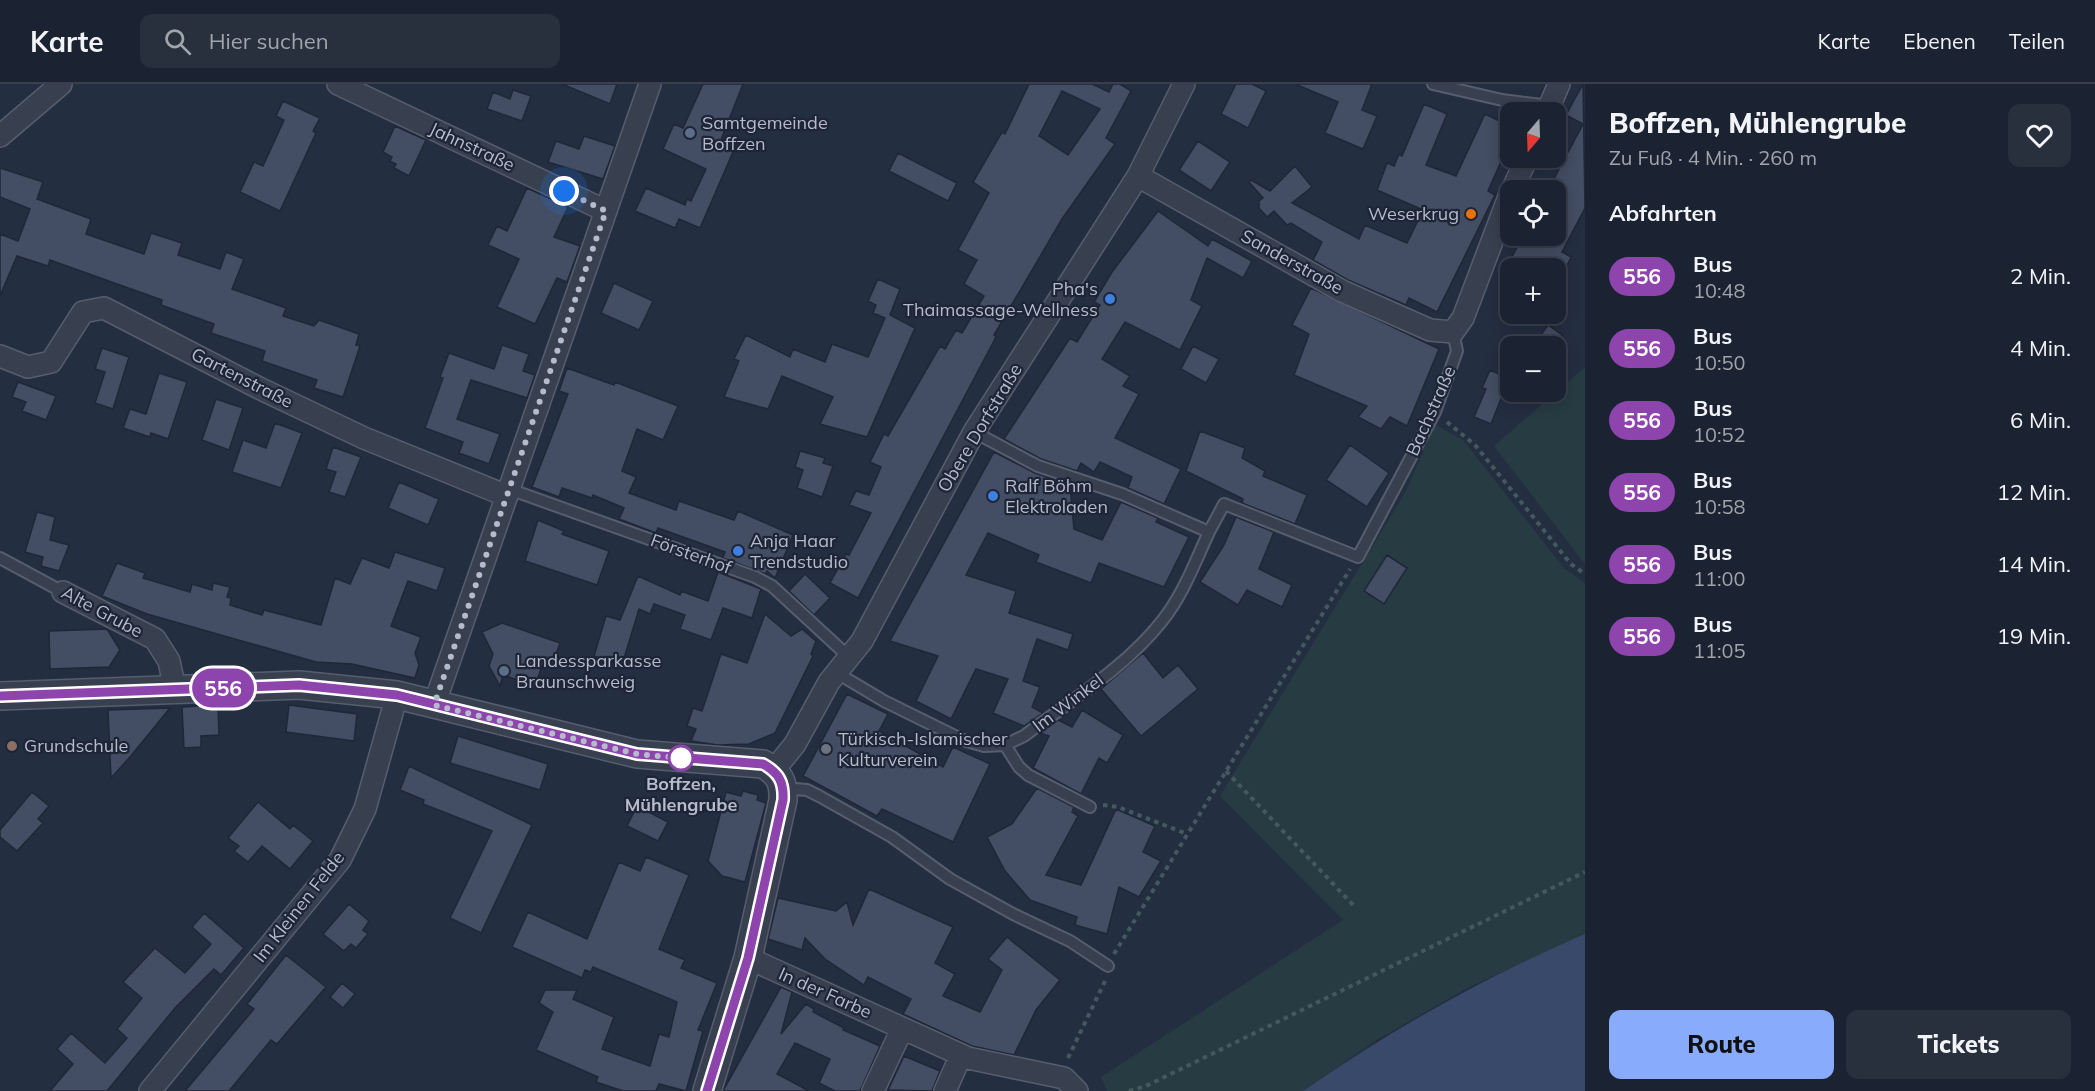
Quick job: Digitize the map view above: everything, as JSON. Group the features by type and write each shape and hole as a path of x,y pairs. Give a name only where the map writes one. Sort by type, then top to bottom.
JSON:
{"street":[{"path":"0,136 61,84"},
{"name":"Jahnstraße","path":"338,84 606,211"},
{"path":"434,705 650,84"},
{"name":"Obere Dorfstraße","path":"779,779 795,744 843,665 862,641 974,432 1138,176 1184,84"},
{"path":"1551,102 1559,84"},
{"name":"Sanderstraße","path":"1138,176 1342,291 1430,330 1452,332"},
{"path":"1452,332 1462,318 1500,220"},
{"name":"Gartenstraße","path":"0,356 28,367 51,362 83,312 104,308 259,388 364,438 508,492"},
{"name":"Alte Grube","path":"63,591 155,639 169,661 176,690"},
{"path":"0,696 299,685 397,695 637,754 763,764 779,779 776,835 748,958 707,1091"},
{"name":"Im Kleinen Felde","path":"150,1091 340,860 365,809 397,695"},
{"name":"In der Farbe","path":"748,958 961,1055 1070,1084"},
{"path":"873,1091 902,1029"},
{"path":"945,1091 961,1055"}],"lane":[{"path":"1433,84 1512,102"},
{"name":"Bachstraße","path":"1358,557 1435,412 1458,351 1452,332"},
{"path":"974,432 1038,466 1122,494 1209,532"},
{"name":"Försterhof","path":"508,492 755,577 772,586 843,665"},
{"name":"Im Winkel","path":"1005,745 1024,736 1130,655 1162,621 1183,588 1224,504 1358,557"},
{"name":"Alte Grube","path":"0,558 63,591"},
{"path":"843,665 884,701 963,740 984,746 1005,745 1019,767 1028,775 1090,807"},
{"path":"779,779 819,795 892,837 950,879 1012,914 1070,941 1108,966"}],"path":[{"path":"1435,412 1474,445 1571,564 1585,574"},
{"path":"1070,1084 1069,1054 1104,982 1108,966 1358,557"},
{"path":"1226,771 1356,908"},
{"path":"1090,807 1103,805 1118,807 1187,834"},
{"path":"1129,1091 1146,1086 1585,872"}],"green space":[{"path":"1585,367 1585,564 1494,446 1545,402 1566,402 1566,383"},
{"path":"1435,425 1463,440 1564,568 1585,583 1585,934 1467,988 1375,1041 1303,1091 1107,1091 1101,1077 1343,920 1220,796 1405,493"}],"water":[{"path":"1585,934 1585,1091 1303,1091 1371,1046 1440,1005 1511,968"}],"building":[{"path":"562,84 617,84 610,104"},
{"path":"703,84 743,84 719,145 733,152 700,228 679,219 675,228 635,211 646,188 685,205 687,199 691,201 706,169 663,149 674,124 683,128"},
{"path":"1029,84 1092,84 1109,92 1113,84 1120,84 1131,91 1106,138 1115,144 1062,219 994,335 996,337 858,598 830,583 846,554 849,555 871,513 849,505 856,491 869,495 881,467 870,462 884,434 888,436 940,346 945,349 956,330 962,333 984,296 964,284 977,260 958,250 989,193 973,182 1002,132 1005,134","holes":["1062,91 1100,109 1068,155 1039,136"]},
{"path":"1236,84 1252,84 1266,91 1248,128 1221,114"},
{"path":"1295,84 1372,84 1362,110 1377,116 1363,149 1325,133 1338,102"},
{"path":"1583,84 1585,208 1566,244 1566,180 1553,180 1560,168 1566,168 1566,156 1583,124 1566,115"},
{"path":"513,90 531,96 522,121 487,109 493,92 510,99"},
{"path":"283,101 320,118 313,131 316,133 280,211 240,192 254,162 263,166 284,120 276,116"},
{"path":"1424,104 1447,114 1426,165 1456,176 1485,114 1500,121 1500,164 1488,191 1495,195 1437,312 1409,298 1406,305 1348,280 1313,260 1322,242 1291,223 1287,225 1274,211 1267,217 1259,208 1259,201 1263,198 1249,182 1251,180 1270,191 1295,166 1312,187 1292,203 1359,239 1365,225 1407,243 1423,210 1377,190 1387,163 1394,166 1399,154 1402,156"},
{"path":"395,126 426,140 409,176 394,168 396,164 390,161 392,157 383,152"},
{"path":"584,136 615,146 603,179 548,162 556,141 579,149"},
{"path":"1198,141 1230,162 1211,191 1179,170"},
{"path":"898,153 957,183 948,201 889,171"},
{"path":"0,168 43,182 37,199 91,219 86,234 144,254 151,233 182,243 178,255 220,269 226,252 244,259 232,289 286,308 283,316 314,326 319,320 359,334 356,345 360,346 343,397 314,388 317,380 262,361 265,351 211,333 214,324 161,305 162,300 50,260 48,266 17,256 0,296 0,234 18,241 30,209 0,197"},
{"path":"527,188 568,207 554,237 580,246 567,282 557,278 535,324 497,307 519,259 488,245 497,226 507,231"},
{"path":"1158,211 1208,246 1212,239 1252,261 1243,278 1207,258 1191,300 1202,306 1180,350 1125,322 1102,359 1130,376 1123,386 1139,394 1115,438 1181,469 1164,504 1128,488 1132,477 1100,462 1094,472 1081,463 1077,471 1041,459 1004,439 1070,338 1077,342 1100,305 1094,302 1112,272"},
{"path":"1518,246 1565,246 1562,252 1571,257 1566,268 1566,258 1511,258"},
{"path":"878,279 900,289 890,315 915,328 867,437 820,424 833,397 782,376 768,409 724,397 739,361 734,359 746,335 790,357 793,349 825,362 832,344 868,357 885,318 873,313 876,305 868,301"},
{"path":"614,283 653,301 639,330 601,313"},
{"path":"1311,288 1439,349 1407,426 1390,417 1381,429 1358,417 1367,406 1294,375 1309,334 1292,325"},
{"path":"1548,325 1562,335 1561,336 1540,336"},
{"path":"502,345 529,354 523,371 535,375 527,398 471,380 457,419 500,434 489,464 459,453 463,442 425,428 443,378 440,377 449,353 494,369"},
{"path":"1193,346 1219,359 1206,383 1181,369"},
{"path":"102,348 129,357 113,409 95,403 105,372 95,369"},
{"path":"567,368 614,385 615,382 678,406 663,440 637,429 622,471 636,477 629,493 676,510 679,501 734,520 738,511 793,535 775,578 767,571 766,574 723,558 725,552 658,528 656,533 619,519 624,508 593,495 592,498 562,488 559,497 532,487 568,394 559,391"},
{"path":"1490,370 1500,374 1500,401 1491,424 1474,417 1486,389 1482,388"},
{"path":"159,373 187,382 168,439 151,433 150,437 123,428 130,409 146,414"},
{"path":"18,382 56,396 46,420 22,411 26,402 12,397"},
{"path":"216,399 243,408 229,450 202,440"},
{"path":"275,423 302,433 281,488 232,472 243,440 266,448"},
{"path":"1200,431 1245,448 1242,458 1265,471 1263,476 1307,495 1295,524 1242,503 1243,499 1186,471"},
{"path":"1350,445 1389,473 1367,507 1326,480"},
{"path":"333,447 361,457 345,497 329,492 336,472 326,469"},
{"path":"800,451 825,458 823,463 833,466 822,497 797,488 803,470 795,467"},
{"path":"994,452 1035,473 1070,485 1074,529 1102,540 1121,502 1158,518 1156,522 1189,537 1164,587 1099,563 1091,583 1036,562 1039,555 988,533 966,575 1016,591 1009,613 1073,634 1068,650 1037,639 1023,681 1040,687 1032,707 1043,713 1024,726 993,713 1008,679 976,669 951,719 916,701 938,656 890,641"},
{"path":"399,482 439,499 428,525 388,508"},
{"path":"37,512 55,517 50,540 69,545 59,571 41,566 43,557 25,552"},
{"path":"1236,517 1274,532 1259,569 1292,585 1282,607 1247,590 1238,605 1200,582 1224,545"},
{"path":"538,520 564,531 562,534 609,551 597,585 525,561"},
{"path":"395,552 445,568 437,591 408,581 391,626 421,637 415,653 419,665 415,678 352,664 316,662 147,614 102,596 117,563 145,573 143,578 190,592 192,584 212,590 213,583 230,587 227,597 231,598 230,605 262,615 264,610 321,625 335,578 350,584 362,558 389,568"},
{"path":"1387,555 1407,568 1384,604 1364,591"},
{"path":"718,572 761,589 752,618 723,608 711,640 680,629 685,615 654,604 650,614 639,609 622,665 594,656 606,616 620,620 638,576 680,595 681,591 708,601"},
{"path":"805,574 830,598 814,615 789,591"},
{"path":"765,614 791,636 802,629 816,641 811,654 813,656 775,733 749,744 718,745 691,741 696,729 687,726 693,708 702,711 721,654 747,663"},
{"path":"502,623 560,643 554,660 545,657 535,686 503,675 500,686 489,666 493,654 482,632"},
{"path":"107,629 120,650 109,667 50,669 49,631"},
{"path":"1143,653 1163,678 1178,665 1198,689 1141,736 1101,689"},
{"path":"847,694 888,714 879,731 943,767 953,747 990,764 953,842 882,809 877,816 803,776"},
{"path":"218,705 219,735 201,736 201,747 184,748 182,707"},
{"path":"289,705 357,714 354,741 286,732"},
{"path":"170,708 130,757 111,778 108,710"},
{"path":"1082,710 1123,735 1107,763 1099,758 1081,794 1033,768 1049,736 1040,733 1058,720 1072,727"},
{"path":"458,736 548,764 540,790 450,763"},
{"path":"409,766 532,825 481,933 450,918 492,831 423,804 424,800 400,790"},
{"path":"1037,788 1074,807 1072,812 1078,816 1046,875 1081,885 1116,809 1155,826 1143,852 1161,861 1139,897 1119,887 1107,934 1075,925 1077,917 1030,900 1005,871 987,837 1012,824"},
{"path":"743,791 758,795 757,800 766,803 745,882 722,876 708,861 726,792 741,796"},
{"path":"32,792 49,806 38,819 43,823 17,851 0,837 0,830"},
{"path":"258,802 290,829 293,825 313,841 290,869 262,846 248,862 234,851 239,846 228,838"},
{"path":"637,806 668,822 658,841 627,826"},
{"path":"646,857 689,875 659,949 685,960 681,968 717,983 698,1030 703,1031 686,1091 659,1084 656,1091 623,1091 596,1082 598,1077 536,1050 553,1012 539,1003 545,990 577,990 573,999 614,1017 602,1049 650,1066 659,1034 669,1037 677,1002 593,967 591,972 585,970 582,978 512,947 528,912 587,939 619,862 640,871"},
{"path":"869,889 953,927 935,963 955,974 943,996 980,1012 1002,970 988,959 1007,937 1060,980 1036,1010 1014,1055 972,1046 903,1014 911,999 868,977 864,985 825,959 805,938 802,950 768,939 778,898 836,911 847,902 853,925"},
{"path":"349,904 369,921 363,930 368,934 356,948 351,944 344,951 323,934"},
{"path":"204,913 244,948 221,975 214,969 175,1008 107,1091 50,1091 73,1064 57,1049 71,1033 105,1063 127,1038 117,1029 142,998 123,982 155,948 185,973 211,944 192,927"},
{"path":"286,955 326,987 277,1044 271,1040 229,1091 185,1091 254,1009 247,1004"},
{"path":"342,983 355,994 343,1008 330,997"},
{"path":"781,987 792,992 781,1034 806,1004 814,1009 813,1012 844,1028 843,1030 880,1046 860,1091 835,1091 819,1083 830,1059 795,1043 777,1074 809,1091 723,1091"},
{"path":"904,1056 940,1071 932,1091 888,1090"}],"bus line":[{"name":"556","path":"0,696 299,685 397,695 637,754 748,762 763,764 774,770 784,788 776,835 748,958 707,1091"}],"place":[{"name":"Samtgemeinde Boffzen","path":"690,133"},
{"name":"Weserkrug","path":"1471,214"},
{"name":"Pha's Thaimassage-Wellness","path":"1110,299"},
{"name":"Ralf Böhm Elektroladen","path":"993,496"},
{"name":"Anja Haar Trendstudio","path":"738,551"},
{"name":"Landessparkasse Braunschweig","path":"504,671"},
{"name":"Grundschule","path":"12,746"},
{"name":"Türkisch-Islamischer Kulturverein","path":"826,749"},
{"name":"Boffzen, Mühlengrube","path":"681,758"}],"route":[{"path":"564,191 606,211 434,705 637,754 681,758"}]}
